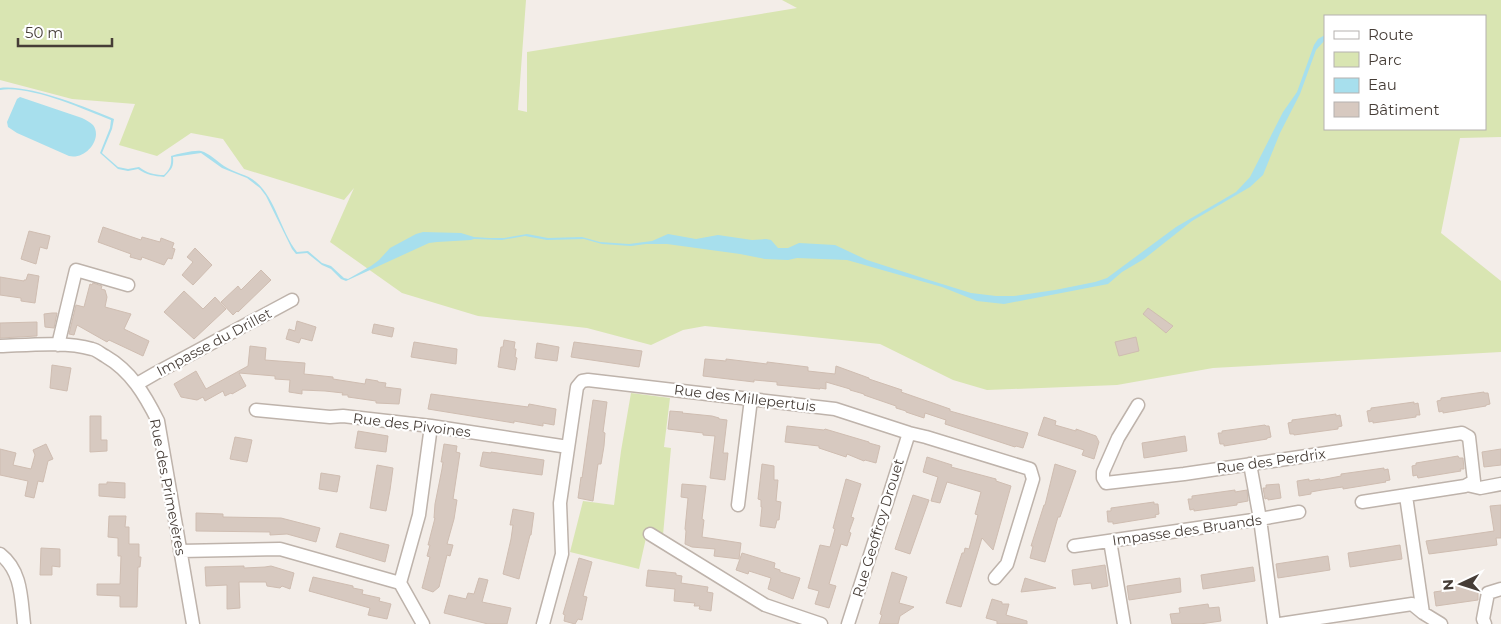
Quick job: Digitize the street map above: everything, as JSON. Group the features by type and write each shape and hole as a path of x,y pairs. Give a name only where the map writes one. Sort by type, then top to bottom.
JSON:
{"street":[{"path":"58,345 76,270 128,285"},
{"name":"Impasse du Drillet","path":"137,384 292,300"},
{"name":"Rue des Primevères","path":"0,346 58,345 93,349 118,364 147,398 158,421 194,624"},
{"name":"Rue des Millepertuis","path":"543,624 562,554 560,503 577,387 582,381 588,380 634,384 835,410 1030,469 1033,479 1007,564 995,578"},
{"path":"738,505 751,399"},
{"name":"Rue des Perdrix","path":"1138,405 1118,438 1103,472 1103,478 1106,483 1462,433 1470,437 1474,481 1467,485"},
{"name":"Rue des Pivoines","path":"256,410 330,417 343,416 431,426 568,447"},
{"path":"400,583 420,515 431,426"},
{"name":"Rue Geoffroy Drouet","path":"848,624 908,433"},
{"path":"1250,464 1260,519 1274,624"},
{"path":"1362,502 1467,485 1480,488 1501,484"},
{"path":"1406,496 1423,613"},
{"name":"Impasse des Bruands","path":"1074,546 1299,512"},
{"path":"650,534 764,605 821,624"},
{"path":"1110,541 1124,624"},
{"path":"180,551 280,550 400,583 423,624"},
{"path":"0,554 7,559 18,578 24,624"},
{"path":"1485,624 1488,592 1501,589"},
{"path":"1280,624 1412,604 1441,624"}],"green space":[{"path":"0,0 526,0 518,110 527,112 527,52 797,8 782,0 1501,0 1501,137 1460,138 1441,233 1501,281 1501,352 1213,368 1117,385 987,390 953,380 880,344 705,326 683,330 651,345 587,328 478,316 402,293 330,242 354,188 344,200 244,169 223,139 191,133 157,156 119,145 135,104 72,99 0,80"},
{"path":"631,393 670,398 664,447 671,448 663,535 648,529 639,569 570,552 583,501 614,505"}],"water":[{"path":"1324,36 1324,41 1316,50 1300,94 1280,133 1263,175 1250,187 1192,221 1144,259 1122,272 1108,284 1004,304 977,301 942,287 847,260 765,259 667,244 631,246 602,244 584,239 547,240 525,236 502,240 474,239 429,243 346,281 307,253 296,254 266,196 260,188 247,178 222,168 201,153 173,157 172,166 164,177 144,173 138,169 128,171 118,169 100,153 110,128 111,120 41,94 12,89 0,90 0,88 26,89 73,103 114,119 102,153 118,167 128,169 139,167 157,175 164,175 170,167 171,156 194,151 201,151 207,154 228,168 252,179 263,189 274,206 291,244 297,252 308,251 322,263 331,266 344,278 348,279 371,266 390,248 423,232 461,233 474,237 489,238 504,238 527,234 548,238 582,237 600,242 629,244 652,241 668,234 696,239 718,235 752,240 771,240 778,248 788,248 799,243 835,245 867,260 971,293 1014,296 1055,290 1107,278 1176,227 1236,192 1250,177 1283,112 1297,92 1314,45 1318,39"},
{"path":"20,97 89,122 96,130 96,136 91,147 81,155 69,156 17,133 8,127 7,122 17,99"}],"building":[{"path":"103,227 141,240 142,237 160,242 161,238 174,243 172,248 175,249 172,259 168,258 164,265 142,257 141,260 130,257 131,254 98,242"},
{"path":"29,231 50,236 47,249 40,247 36,264 21,259"},
{"path":"195,248 212,265 193,285 182,275 193,262 187,257"},
{"path":"261,270 271,280 233,315 221,302 238,286 241,290"},
{"path":"28,274 39,276 35,303 21,301 21,298 0,295 0,277 24,281"},
{"path":"93,283 102,286 101,289 105,290 107,297 105,307 131,314 124,329 149,341 143,356 109,340 107,342 77,325 74,335 69,334 76,305 84,307 90,284 92,285"},
{"path":"184,291 203,309 215,297 226,309 194,339 164,312"},
{"path":"1148,308 1173,326 1166,333 1143,314"},
{"path":"57,313 54,328 45,327 44,314"},
{"path":"297,321 316,327 312,341 301,338 299,343 286,339 289,329 295,331"},
{"path":"37,322 37,336 0,338 0,323"},
{"path":"374,324 394,328 392,337 372,333"},
{"path":"1136,337 1139,351 1119,356 1115,342"},
{"path":"504,340 515,342 515,357 517,358 515,370 498,367"},
{"path":"414,342 457,349 456,364 411,357"},
{"path":"574,342 642,351 639,367 571,357"},
{"path":"537,343 559,347 557,361 535,358"},
{"path":"250,346 266,348 265,360 305,363 304,374 333,377 333,379 365,384 366,379 386,383 385,387 401,389 399,404 376,403 376,401 348,397 348,395 342,395 343,393 325,391 302,390 302,394 289,392 290,380 275,379 275,376 239,373 246,386 232,394 225,396 223,391 205,401 203,397 197,400 181,397 174,384 196,371 206,389 248,366"},
{"path":"705,359 726,361 726,359 767,364 767,362 808,367 808,371 835,374 836,366 902,390 901,392 950,409 950,411 1028,433 1023,448 1015,447 945,424 946,420 925,413 924,418 864,394 826,382 826,389 820,389 777,385 777,382 754,380 754,382 703,376"},
{"path":"52,365 71,368 67,391 50,388"},
{"path":"1488,393 1490,404 1486,406 1439,412 1437,401 1441,400 1441,398"},
{"path":"431,394 528,407 529,404 556,409 554,425 543,423 543,426 514,421 514,423 428,409"},
{"path":"593,400 607,402 603,432 605,433 604,446 601,464 598,464 593,501 578,498"},
{"path":"1414,402 1414,404 1418,403 1420,415 1416,415 1416,417 1369,422 1367,411 1371,410 1371,408"},
{"path":"670,411 712,416 727,420 723,453 728,453 725,480 710,478 715,436 668,429"},
{"path":"1336,414 1336,416 1340,415 1342,426 1338,427 1338,429 1290,434 1288,423 1292,422 1292,420"},
{"path":"90,416 101,416 101,440 107,440 107,451 90,452"},
{"path":"1044,417 1056,421 1055,425 1076,431 1076,429 1096,436 1099,442 1094,459 1082,455 1084,450 1038,435"},
{"path":"787,426 825,429 880,446 876,463 864,461 847,454 846,457 819,448 819,446 785,442"},
{"path":"1269,426 1271,437 1267,439 1224,446 1224,444 1220,444 1218,433 1222,433 1222,431"},
{"path":"358,431 388,436 386,452 355,448"},
{"path":"1185,436 1187,451 1144,458 1142,443"},
{"path":"235,437 252,440 247,462 230,459"},
{"path":"46,444 53,459 48,461 43,482 38,481 34,498 25,496 28,481 0,475 0,449 16,453 13,465 31,469 35,455 33,450"},
{"path":"444,444 457,446 456,452 460,453 453,499 457,500 447,544 453,545 450,556 447,555 439,587 433,592 422,588 430,557 427,556 430,545 428,545 435,518 435,504 442,469 443,462 441,462"},
{"path":"1501,449 1501,465 1484,467 1482,452"},
{"path":"483,452 544,460 542,475 480,466"},
{"path":"1458,456 1463,458 1464,469 1460,469 1461,471 1418,478 1417,475 1413,476 1412,466 1416,465 1416,463"},
{"path":"927,457 952,465 951,467 996,479 996,481 1011,486 993,550 982,538 961,607 946,603 962,553 964,553 965,548 969,549 978,515 975,514 981,492 947,482 940,503 931,501 938,477 923,472"},
{"path":"762,464 774,466 774,480 778,480 776,501 781,502 779,520 777,520 775,528 760,526 762,507 761,500 758,499"},
{"path":"1055,464 1076,471 1060,517 1058,517 1045,562 1030,558 1033,546 1031,546 1045,505"},
{"path":"377,465 393,468 386,511 370,508"},
{"path":"1384,468 1384,470 1388,469 1390,480 1386,482 1343,489 1343,487 1322,490 1299,496 1297,481 1320,480 1341,476 1341,474"},
{"path":"321,473 340,476 337,492 319,489"},
{"path":"846,479 861,484 851,517 854,518 847,546 841,544 829,584 836,586 829,608 815,604 819,591 808,588 820,545 830,547"},
{"path":"107,482 125,483 125,498 99,496 99,484 107,484"},
{"path":"682,484 706,486 702,537 741,543 739,559 714,556 715,549 692,547 685,544 688,498 681,497"},
{"path":"1279,484 1281,498 1265,499 1263,488 1266,488 1266,485"},
{"path":"1235,490 1235,492 1247,490 1248,501 1237,503 1237,505 1190,510 1188,499 1192,499 1192,496"},
{"path":"913,495 929,500 910,554 895,549"},
{"path":"1154,502 1154,504 1158,504 1159,514 1155,515 1156,517 1113,524 1113,522 1108,522 1107,511 1111,511 1111,508"},
{"path":"1501,505 1501,538 1496,538 1497,545 1429,554 1426,541 1494,531 1490,506"},
{"path":"513,509 534,513 531,535 519,579 503,574 511,539 513,525 510,525"},
{"path":"196,513 223,514 223,517 281,518 320,528 316,542 287,534 270,535 270,532 196,531"},
{"path":"109,516 126,516 125,527 129,527 129,544 139,544 139,557 141,557 140,567 138,567 137,607 120,607 120,596 97,595 97,584 120,584 121,556 118,556 118,538 108,537"},
{"path":"340,533 389,545 385,562 336,547"},
{"path":"1400,545 1402,559 1350,567 1348,553"},
{"path":"41,548 60,549 60,567 52,566 52,575 40,575"},
{"path":"742,553 775,563 774,568 780,570 780,572 800,578 793,599 768,589 771,578 749,571 748,574 736,570"},
{"path":"1328,556 1330,570 1278,578 1276,564"},
{"path":"579,558 592,562 583,596 587,597 582,620 578,619 575,624 564,621 565,615 563,614"},
{"path":"1105,565 1108,586 1092,589 1091,583 1074,585 1072,570"},
{"path":"244,566 244,568 271,566 294,573 290,589 282,586 280,588 267,586 266,582 239,582 240,608 227,609 227,585 206,586 205,567"},
{"path":"1253,567 1255,581 1203,589 1201,575"},
{"path":"648,570 676,573 676,575 682,576 681,583 708,587 707,592 713,593 711,611 699,609 700,606 694,606 695,603 674,601 675,589 646,586"},
{"path":"892,572 907,577 899,603 914,607 900,616 898,624 879,624 882,615 880,614"},
{"path":"313,577 353,586 353,588 363,590 362,594 380,598 379,601 391,604 387,619 368,615 370,608 309,591"},
{"path":"479,578 488,580 482,602 511,608 507,624 488,624 444,613 449,595 466,599 468,593 474,594"},
{"path":"1025,578 1056,588 1021,592"},
{"path":"1180,578 1181,592 1129,600 1127,586"},
{"path":"1467,584 1468,588 1478,586 1478,600 1436,606 1434,592 1441,591 1444,587"},
{"path":"992,599 1002,602 1002,604 1009,604 1006,615 1027,621 1027,624 997,624 997,621 986,618"},
{"path":"1208,604 1209,608 1219,607 1221,621 1200,624 1172,624 1170,614 1180,613 1179,608"}]}
